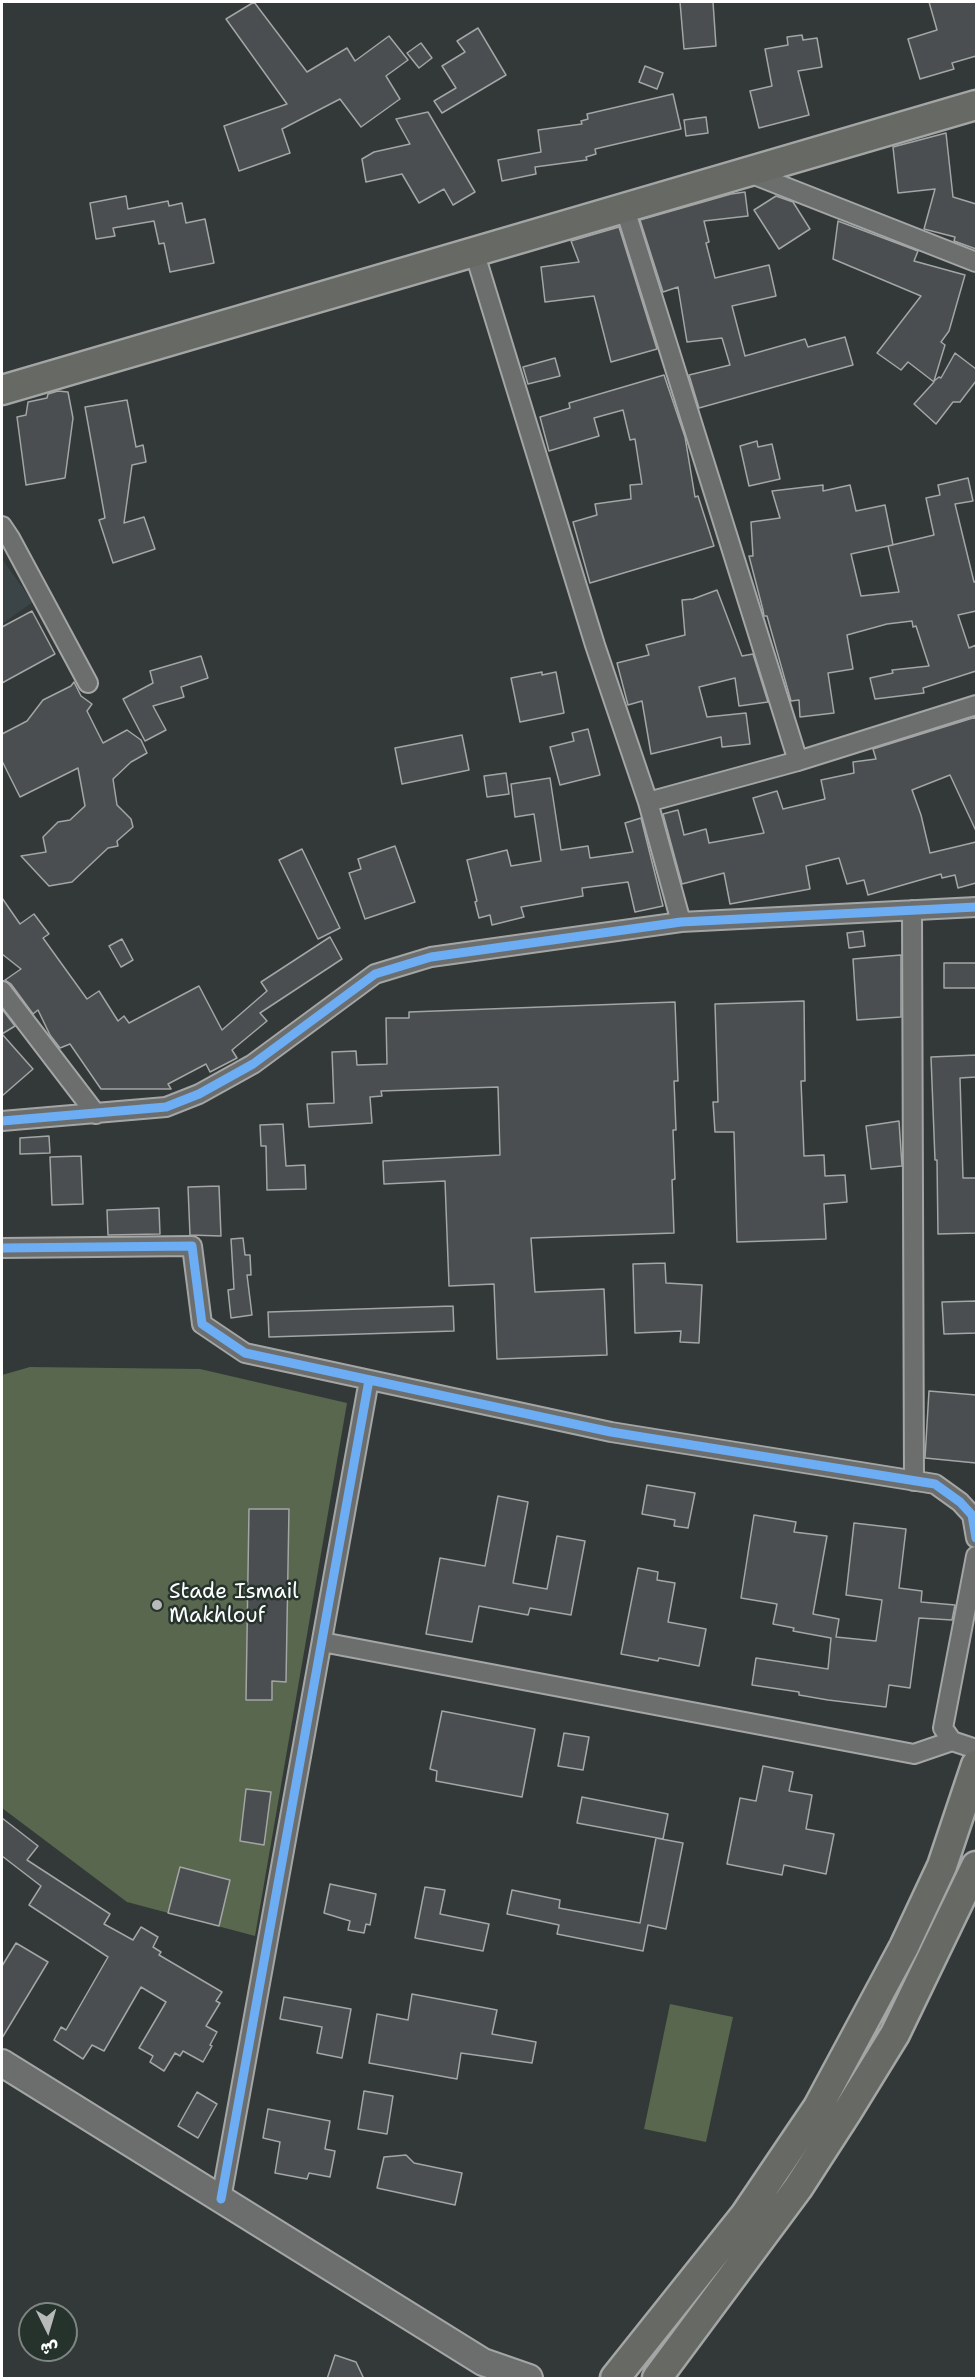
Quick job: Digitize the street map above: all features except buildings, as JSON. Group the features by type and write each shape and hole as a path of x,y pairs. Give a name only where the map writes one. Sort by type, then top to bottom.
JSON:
{"main road":[{"path":"2,390 474,250 625,209 976,105"},
{"path":"615,2379 745,2215 818,2107 904,1947 942,1866 976,1765"},
{"path":"657,2379 798,2188 853,2102 895,2034 976,1866"},
{"path":"2,2063 490,2370 529,2379"}],"street":[{"path":"747,172 976,262"},
{"path":"625,209 798,761"},
{"path":"474,250 595,645 648,802 681,922"},
{"path":"2,526 88,683"},
{"path":"648,802 798,761 976,705"},
{"path":"2,1121 166,1107 200,1094 253,1064 375,974 431,957 681,922 976,907"},
{"path":"912,910 914,1480"},
{"path":"2,991 96,1114"},
{"path":"2,1248 192,1246 202,1324 244,1353 611,1432 935,1484 960,1502 972,1515 976,1538"},
{"path":"221,2199 369,1380"},
{"path":"951,1741 943,1728 976,1556"},
{"path":"321,1642 914,1754 951,1741 976,1749"}],"shaded area":[{"path":"2,559 33,602 2,624"}],"green space":[{"name":"Stade Ismail Makhlouf","path":"30,1367 200,1369 347,1403 255,1936 127,1902 2,1808 2,1375"},
{"path":"670,2004 733,2017 706,2142 644,2129"}],"cycle path":[{"path":"2,1121 166,1107 199,1094 253,1064 375,974 431,957 681,922 976,907"},
{"path":"2,1248 192,1246 202,1324 245,1353 611,1432 935,1484 960,1502 972,1515 976,1538"},
{"path":"221,2199 369,1380"}],"place":[{"name":"Stade Ismail Makhlouf","path":"157,1605"}]}
